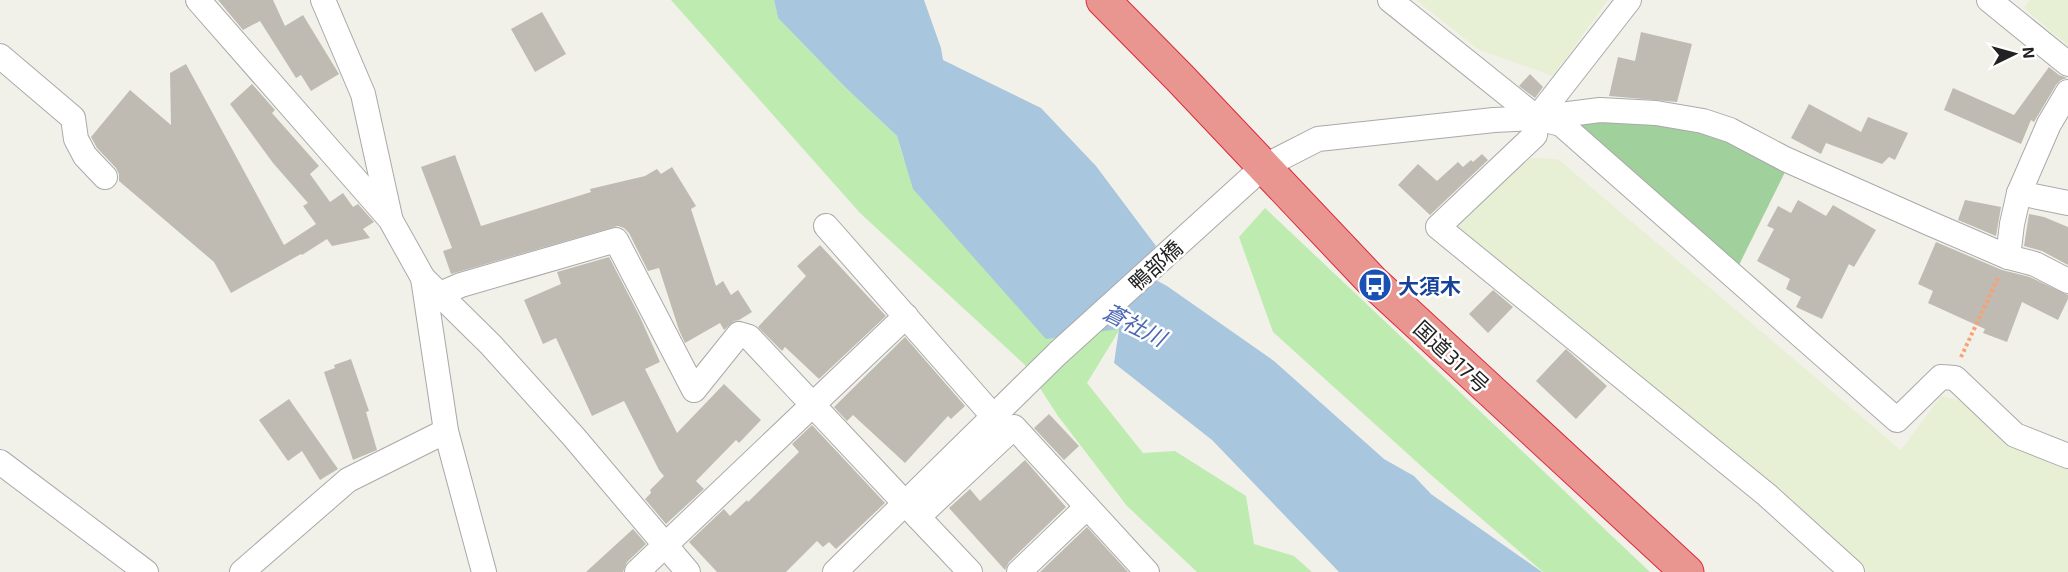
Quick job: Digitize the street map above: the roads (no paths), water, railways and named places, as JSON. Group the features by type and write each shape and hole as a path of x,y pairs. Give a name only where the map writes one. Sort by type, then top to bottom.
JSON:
{"highway":[{"name":"国道317号","path":"1103,0 1180,78 1257,172 1687,572"}],"street":[{"path":"198,0 390,219 423,278 491,345 573,436 688,572"},
{"path":"323,0 363,94 390,219"},
{"path":"1390,0 1537,118 1561,124 1897,420 1941,377 1952,377 2015,435 2068,456"},
{"path":"1629,0 1537,118 1535,135 1438,228 1767,495 1852,572"},
{"path":"1989,0 2068,64"},
{"path":"0,57 73,118 76,140 85,156 105,177"},
{"path":"2008,257 2019,193 2049,124 2068,92"},
{"name":"鴨部橋","path":"912,509 994,417 1058,353 1257,172 1318,139 1600,110 1656,113 1703,121 1730,130 1785,159 2008,257 2035,264 2068,281"},
{"path":"2019,193 2068,203"},
{"path":"826,226 994,417"},
{"path":"440,294 461,285 616,240 693,390 739,334 749,337 970,572"},
{"path":"423,278 446,431 484,572"},
{"path":"638,572 906,316"},
{"path":"835,572 1014,427 1147,572"},
{"path":"242,572 348,480 446,431"},
{"path":"0,462 146,572"},
{"path":"1020,572 1087,507"}],"water":[{"name":"蒼社川","path":"774,0 924,0 943,60 1041,108 1096,166 1156,246 1137,270 1167,286 1274,361 1384,459 1414,476 1431,494 1542,572 1339,572 1212,440 1114,363 1119,329 1046,339 913,189 897,136 845,87 778,18"}],"place":[{"name":"大須木","path":"1375,285"}]}
